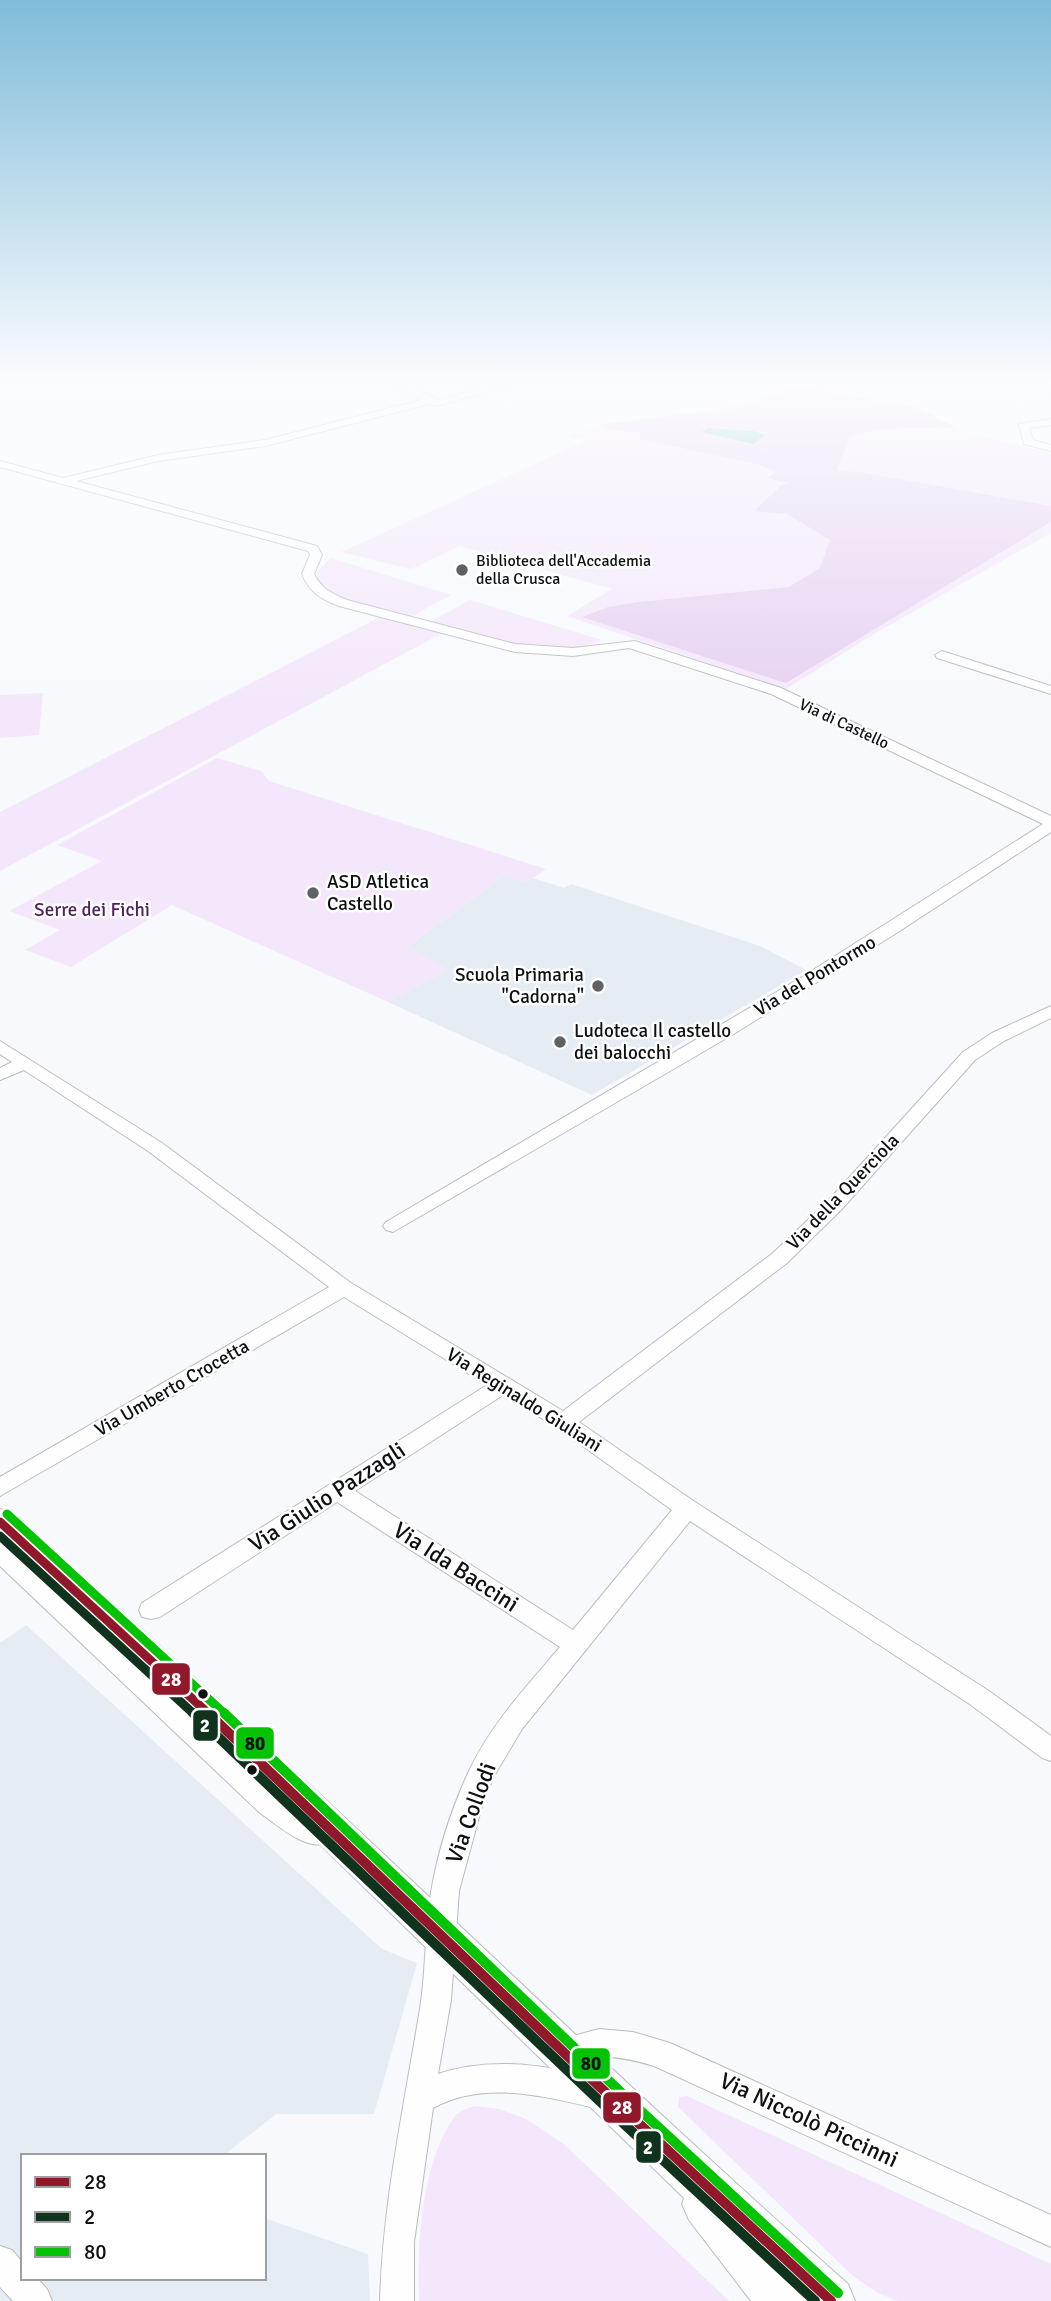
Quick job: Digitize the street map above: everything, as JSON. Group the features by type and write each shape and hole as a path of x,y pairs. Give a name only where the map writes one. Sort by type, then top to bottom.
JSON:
{"main road":[{"path":"0,1522 194,1697 440,1932 606,2097 656,2141 817,2297"}],"street":[{"name":"Via di Castello","path":"100,491 313,549 316,555 308,574 311,584 320,593 343,603 516,648 573,652 631,644 776,691 1051,823"},
{"path":"942,655 1051,690"},
{"name":"Via del Pontormo","path":"393,1226 826,971 941,899 1051,823"},
{"name":"Via della Querciola","path":"564,1422 780,1258 834,1206 969,1056 998,1037 1051,1011"},
{"name":"Via Reginaldo Giuliani","path":"0,1046 155,1147 344,1288 564,1422 687,1508 934,1668 1051,1750"},
{"path":"0,1074 24,1063"},
{"name":"Via Umberto Crocetta","path":"0,1488 344,1288"},
{"name":"Via Giulio Pazzagli","path":"151,1610 503,1385"},
{"name":"Via Ida Baccini","path":"337,1491 575,1644"},
{"name":"Via Collodi","path":"397,2301 398,2242 406,2172 436,2000 445,1891 456,1842 482,1772 513,1721 687,1508"},
{"path":"0,1552 270,1805 379,1874"},
{"name":"Via Niccolò Piccinni","path":"561,2052 594,2042 613,2042 659,2053 1051,2231"},
{"path":"418,2100 449,2083 493,2077 516,2077 606,2097"},
{"path":"0,2262 35,2301"}],"shaded area":[{"path":"775,491 968,491 1051,506 1051,522 786,683 582,617 608,607 639,602 789,587 820,568 830,540 787,514 754,511"},
{"name":"Scuola Primaria \"Cadorna\"","path":"505,875 528,882 533,878 564,888 571,884 760,946 806,970 592,1095 388,1002 448,970 407,947"},
{"path":"26,1625 382,1949 417,1963 374,2114 276,2114 226,2154 21,2154 21,2280 266,2280 266,2219 368,2254 370,2301 0,2301 0,1643"}],"green space":[{"path":"475,491 1051,491 1051,533 874,634 786,689 567,616 612,589 460,546 411,569 341,552"},
{"path":"331,558 451,595 410,617 356,604 330,592 321,583 316,573"},
{"path":"470,600 602,640 582,646 539,647 493,639 430,622"},
{"path":"386,614 446,631 0,871 0,812"},
{"path":"43,693 39,735 0,738 0,695"},
{"name":"ASD Atletica Castello","path":"217,758 261,771 269,781 546,869 528,882 505,875 408,946 449,970 388,1002 172,905 71,967 25,950 60,930 9,911 102,861 57,845"},
{"path":"687,2096 1051,2264 1051,2301 897,2301 876,2292 853,2276 678,2107 679,2097"},
{"path":"474,2106 499,2109 526,2119 565,2145 729,2301 419,2301 419,2255 428,2180 444,2135 455,2116"}],"transit line":[{"name":"80","path":"7,1514 217,1707 629,2100 838,2293"},
{"name":"28","path":"0,1522 210,1715 622,2108 831,2301"},
{"name":"2","path":"0,1536 206,1726 610,2111 815,2301"}],"place":[{"name":"Biblioteca dell'Accademia della Crusca","path":"462,570"},
{"name":"ASD Atletica Castello","path":"313,893"},
{"name":"Scuola Primaria \"Cadorna\"","path":"598,986"},
{"name":"Ludoteca Il castello dei balocchi","path":"560,1042"}],"park label":[{"name":"Serre dei Fichi","path":"92,910"}]}
